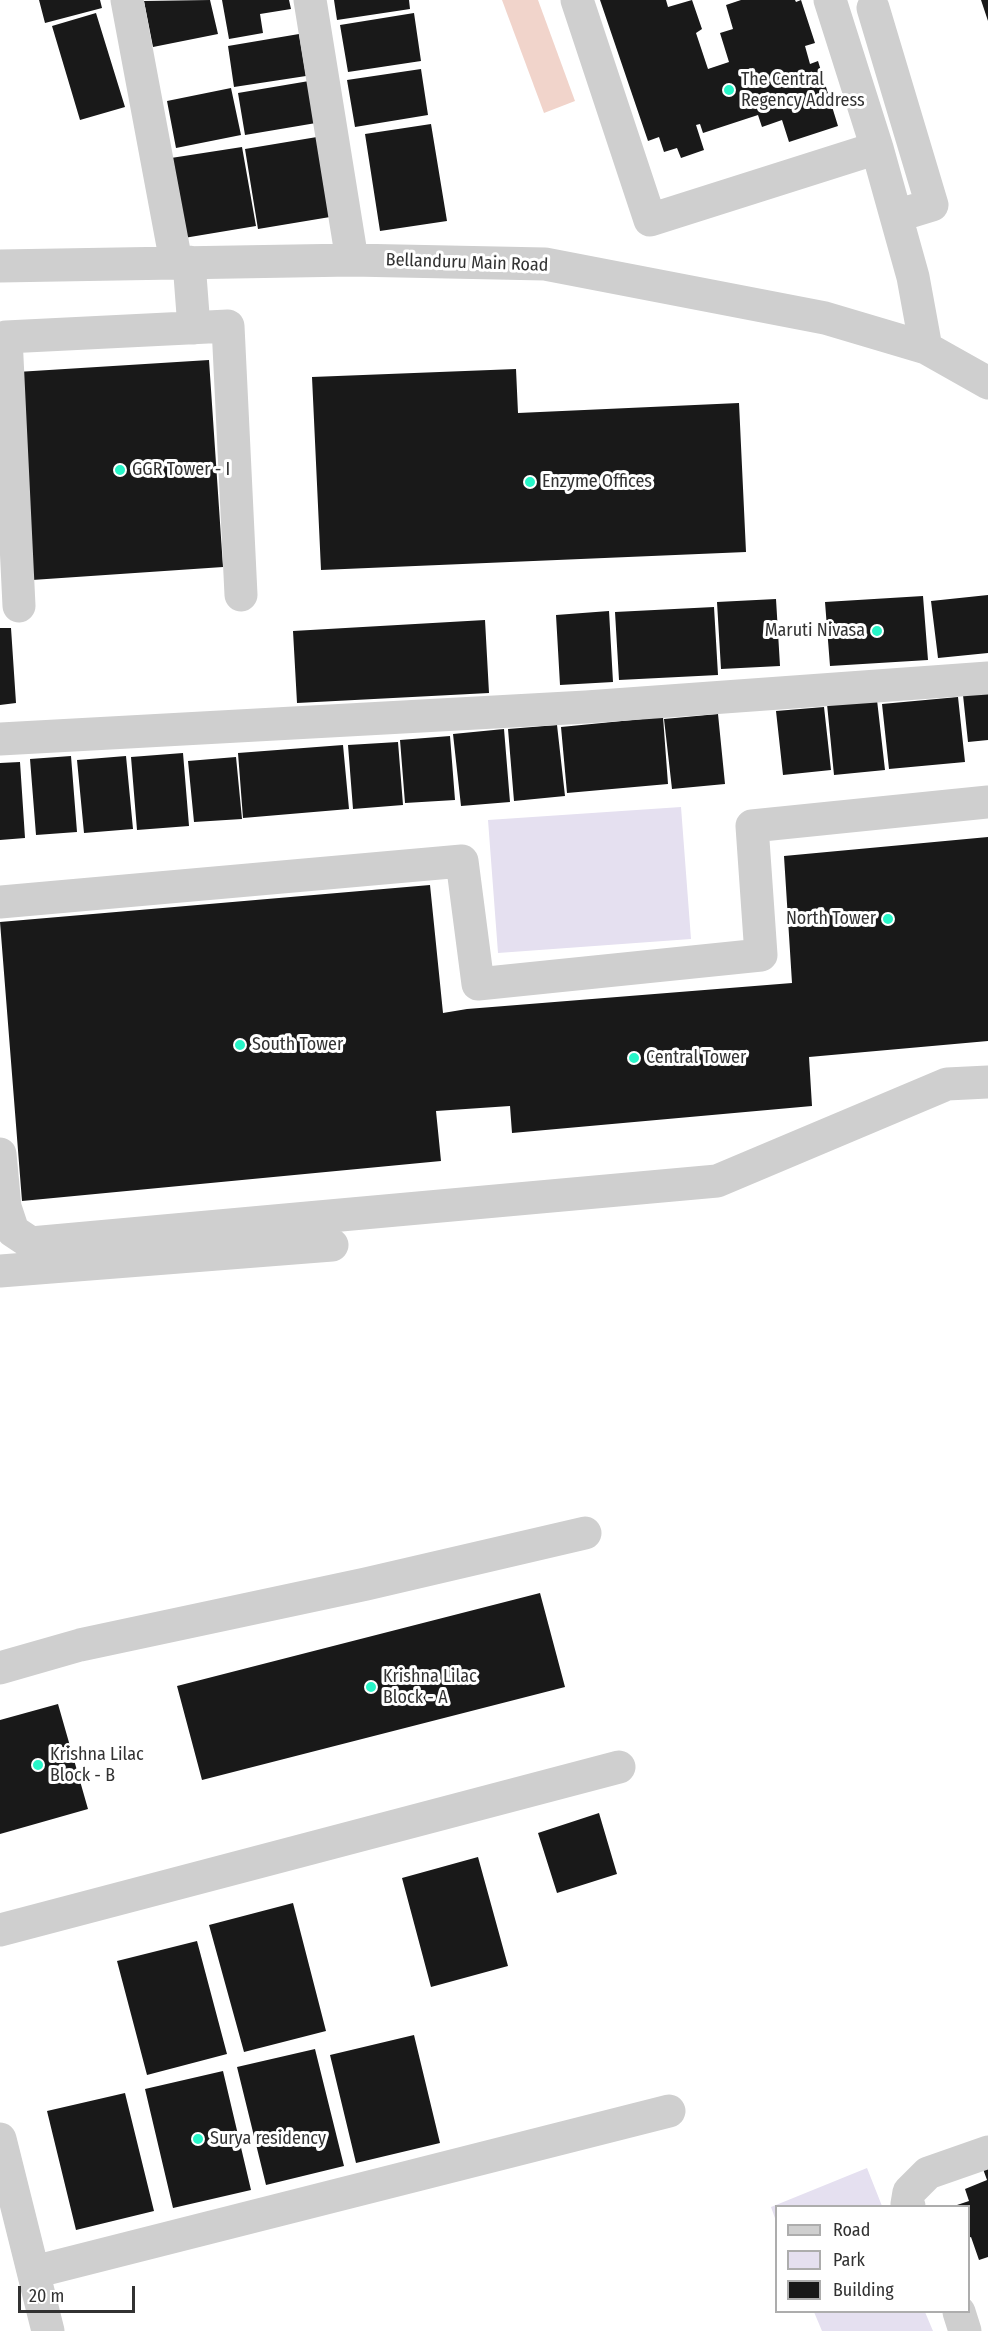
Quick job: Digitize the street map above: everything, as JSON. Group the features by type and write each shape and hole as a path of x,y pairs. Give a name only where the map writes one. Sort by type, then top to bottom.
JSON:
{"street":[{"path":"127,0 183,262 194,328"},
{"path":"310,0 352,260"},
{"path":"577,0 650,220 876,148"},
{"path":"830,0 913,277 926,348"},
{"path":"873,8 932,205 896,216"},
{"name":"Bellanduru Main Road","path":"0,266 352,260 545,264 825,318 926,348 988,383"},
{"path":"19,606 6,337 228,326 242,595"},
{"path":"0,739 586,707 988,678"},
{"path":"0,902 462,861 478,984 761,955 752,826 988,802"},
{"path":"0,1154 5,1207 13,1231 31,1243 717,1181 947,1084 988,1082"},
{"path":"0,1271 332,1245"},
{"path":"0,1668 80,1645 366,1584 585,1533"},
{"path":"0,1930 619,1767"},
{"path":"34,2272 669,2111"},
{"path":"0,2139 48,2331"},
{"path":"908,2205 909,2192 928,2173 988,2152"},
{"path":"959,2313 965,2331"}],"green space":[{"path":"681,807 691,939 498,953 488,820"},
{"path":"867,2168 882,2205 776,2205"},
{"path":"775,2205 775,2218 771,2207"},
{"path":"814,2313 925,2313 933,2331 822,2331"}],"shaded area":[{"path":"502,0 538,0 575,101 544,113"}],"building":[{"path":"39,0 100,0 102,8 45,23"},
{"path":"210,0 218,34 153,47 144,1"},
{"path":"222,0 289,0 291,9 260,14 263,33 229,39"},
{"path":"334,0 409,0 410,9 337,20"},
{"name":"The Central Regency Address","path":"600,0 666,0 668,7 692,0 702,29 696,33 708,69 729,62 720,33 733,29 726,5 741,0 795,0 796,2 801,0 815,43 805,46 810,64 818,61 838,126 789,142 782,120 762,127 758,115 703,133 700,124 696,125 704,150 681,158 677,148 664,152 659,137 648,141"},
{"path":"981,0 988,0 988,21"},
{"path":"96,13 125,107 80,120 52,26"},
{"path":"414,13 421,61 348,72 340,25"},
{"path":"299,34 306,76 234,87 228,46"},
{"path":"421,69 428,115 355,127 347,80"},
{"path":"309,81 316,123 245,135 238,93"},
{"path":"231,88 241,135 176,148 167,101"},
{"path":"431,124 447,221 380,231 365,134"},
{"path":"317,137 330,217 258,229 245,149"},
{"path":"242,147 256,226 184,238 171,158"},
{"name":"GGR Tower - I","path":"209,360 223,567 32,580 17,372"},
{"name":"Enzyme Offices","path":"516,369 518,413 739,403 746,552 321,570 312,377"},
{"path":"988,595 988,653 938,658 931,601"},
{"name":"Maruti Nivasa","path":"923,596 928,660 830,666 825,602"},
{"path":"776,599 780,666 721,669 717,602"},
{"path":"714,607 718,675 619,680 615,612"},
{"path":"609,611 613,682 560,685 556,615"},
{"path":"485,620 489,693 297,703 293,631"},
{"path":"0,628 11,628 16,703 0,705"},
{"path":"988,693 988,740 968,742 963,695"},
{"path":"958,697 965,762 889,769 882,704"},
{"path":"877,700 885,770 834,775 827,704"},
{"path":"824,707 831,770 783,775 776,711"},
{"path":"718,714 725,784 672,789 664,719"},
{"path":"663,717 668,784 567,793 561,727"},
{"path":"557,725 565,796 514,801 508,729"},
{"path":"504,729 510,802 461,806 453,734"},
{"path":"450,736 455,800 405,803 400,740"},
{"path":"398,742 403,805 353,809 348,745"},
{"path":"343,745 349,809 243,818 238,753"},
{"path":"183,753 189,826 137,830 131,757"},
{"path":"71,756 77,832 36,835 30,759"},
{"path":"126,756 133,829 84,833 77,760"},
{"path":"236,757 242,819 194,822 188,761"},
{"path":"20,762 25,838 0,840 0,763"},
{"name":"South Tower","path":"988,837 988,1041 809,1057 812,1106 512,1133 510,1106 436,1111 441,1161 22,1201 0,922 430,885 443,1013 467,1009 792,983 784,856"},
{"name":"Krishna Lilac Block - A","path":"540,1593 565,1687 202,1780 177,1686"},
{"name":"Krishna Lilac Block - B","path":"58,1704 88,1809 0,1834 0,1720"},
{"path":"599,1813 617,1874 557,1893 538,1833"},
{"path":"478,1857 508,1966 431,1987 402,1878"},
{"path":"293,1903 326,2031 244,2052 209,1925"},
{"path":"197,1941 227,2054 147,2075 117,1961"},
{"path":"414,2035 440,2143 356,2163 330,2055"},
{"path":"315,2049 344,2166 266,2185 237,2067"},
{"name":"Surya residency","path":"223,2071 251,2190 173,2208 145,2089"},
{"path":"125,2093 154,2211 76,2230 47,2111"},
{"path":"988,2167 988,2257 979,2260 970,2237 970,2205 957,2205 969,2201 965,2189 987,2180 983,2169"}],"place":[{"name":"The Central Regency Address","path":"729,90"},
{"name":"GGR Tower - I","path":"120,470"},
{"name":"Enzyme Offices","path":"530,482"},
{"name":"Maruti Nivasa","path":"877,631"},
{"name":"North Tower","path":"888,919"},
{"name":"South Tower","path":"240,1045"},
{"name":"Central Tower","path":"634,1058"},
{"name":"Krishna Lilac Block - A","path":"371,1687"},
{"name":"Krishna Lilac Block - B","path":"38,1765"},
{"name":"Surya residency","path":"198,2139"}]}
